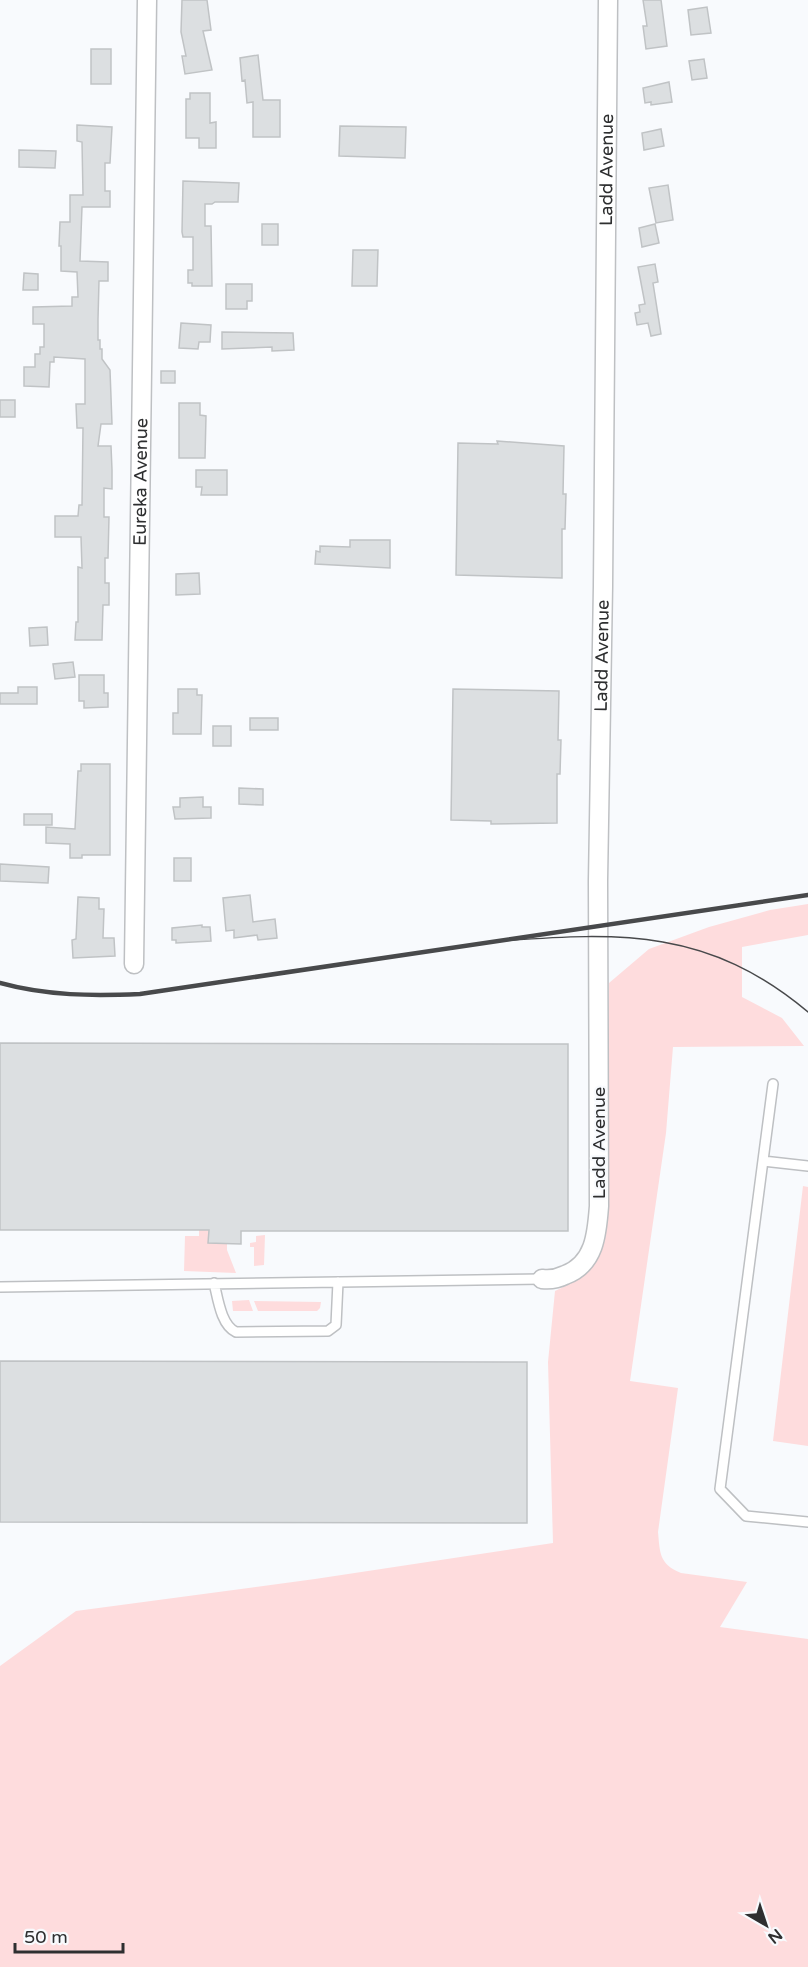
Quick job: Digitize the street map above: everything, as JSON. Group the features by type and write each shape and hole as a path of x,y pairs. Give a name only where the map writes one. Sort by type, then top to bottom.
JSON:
{"street":[{"name":"Eureka Avenue","path":"134,964 147,0"},
{"name":"Ladd Avenue","path":"542,1279 556,1279 569,1274 586,1260 592,1250 597,1232 598,1215 598,881 608,0"}],"lane":[{"path":"773,1084 720,1489 746,1516 808,1522"},
{"path":"763,1161 808,1166"},
{"path":"0,1287 542,1279"},
{"path":"214,1283 222,1313 229,1328 233,1331 328,1331 336,1325 338,1282"}],"shaded area":[{"path":"808,904 808,935 742,947 742,997 782,1018 804,1046 673,1047 666,1133 630,1381 678,1388 658,1532 660,1552 665,1562 681,1573 747,1582 720,1627 808,1639 808,1967 0,1967 0,1666 76,1611 315,1579 553,1543 548,1362 555,1291 587,1271 598,1257 604,1238 609,983 649,949 709,927 770,910"},
{"path":"803,1186 808,1187 808,1446 773,1441"},
{"path":"199,1230 209,1230 208,1243 227,1243 227,1250 236,1273 184,1271 185,1236 199,1236"},
{"path":"265,1235 264,1265 254,1266 254,1247 250,1247 250,1243 256,1242 256,1236"},
{"path":"249,1300 253,1311 233,1311 232,1301"},
{"path":"254,1301 321,1302 317,1311 258,1311"}],"building":[{"path":"182,0 207,0 211,30 203,31 212,70 185,74 182,56 186,56 181,32"},
{"path":"643,0 661,0 667,46 646,49 643,26 647,26"},
{"path":"707,7 711,33 691,35 688,10"},
{"path":"91,49 111,49 111,84 91,84"},
{"path":"258,55 263,100 280,100 280,137 253,137 253,102 247,103 240,58"},
{"path":"704,59 707,78 692,80 689,61"},
{"path":"669,82 672,102 651,105 651,102 645,103 643,88"},
{"path":"190,93 210,93 210,123 216,122 216,148 199,148 199,138 186,138 186,99 190,99"},
{"path":"77,125 112,127 110,163 105,163 105,191 110,191 110,207 82,207 80,261 108,262 108,281 99,281 98,319 98,340 100,340 100,349 102,349 102,359 110,370 112,424 101,424 98,446 111,446 112,470 112,489 104,488 104,517 109,517 105,583 109,583 109,605 103,605 102,640 75,640 76,622 78,622 78,567 82,568 81,537 55,537 55,516 78,516 79,505 82,505 83,428 77,428 76,404 85,404 85,359 54,357 54,362 50,362 49,387 24,386 24,367 35,367 35,354 40,354 40,347 44,347 44,324 33,324 33,307 72,306 72,297 78,297 77,272 61,271 61,246 59,246 60,222 70,222 70,195 83,195 82,142 77,141"},
{"path":"340,126 406,127 405,158 339,156"},
{"path":"661,129 664,146 644,150 642,133"},
{"path":"19,150 56,151 55,168 19,167"},
{"path":"183,181 239,183 238,202 205,204 205,226 211,226 212,286 192,286 192,283 188,283 188,270 193,270 193,237 183,237 182,232"},
{"path":"668,185 673,220 656,223 649,188"},
{"path":"262,224 278,224 278,245 262,245"},
{"path":"655,224 659,243 642,247 639,228"},
{"path":"353,250 378,250 377,286 352,286"},
{"path":"655,264 658,282 653,283 661,334 651,336 648,323 637,325 635,313 640,312 639,305 645,304 638,267"},
{"path":"24,273 38,274 38,290 23,290"},
{"path":"226,284 252,284 252,301 247,301 247,309 226,309"},
{"path":"181,323 211,325 210,342 199,342 198,349 179,348"},
{"path":"222,332 293,333 294,350 272,351 272,347 222,349"},
{"path":"161,371 175,371 175,383 161,383"},
{"path":"0,400 15,400 15,417 0,417"},
{"path":"179,403 200,403 200,415 206,416 205,458 179,458"},
{"path":"497,441 564,446 563,494 566,494 565,529 562,529 562,578 456,575 458,443 498,444"},
{"path":"196,470 227,470 227,495 201,495 202,487 196,487"},
{"path":"350,540 390,540 390,568 315,564 316,551 320,552 320,546 350,547"},
{"path":"199,573 200,594 176,595 176,574"},
{"path":"47,627 48,645 30,646 29,628"},
{"path":"73,662 75,677 55,679 53,664"},
{"path":"79,675 104,675 104,693 108,693 108,707 84,708 84,701 79,701"},
{"path":"18,687 37,687 37,704 0,704 0,693 18,693"},
{"path":"178,689 197,689 197,695 202,695 201,734 173,734 173,713 178,713"},
{"path":"453,689 559,691 558,740 561,740 560,774 557,774 557,823 491,824 491,821 451,820"},
{"path":"250,718 278,718 278,730 250,730"},
{"path":"213,726 231,726 231,746 213,746"},
{"path":"81,764 110,764 110,855 82,855 82,858 70,858 70,844 46,843 46,827 75,829 78,771 81,771"},
{"path":"239,788 263,789 263,805 239,804"},
{"path":"203,797 203,807 211,807 211,818 175,819 173,807 180,807 180,798"},
{"path":"24,814 52,814 52,825 24,825"},
{"path":"174,858 191,858 191,881 174,881"},
{"path":"0,864 49,867 48,883 0,881"},
{"path":"250,895 253,922 275,919 277,938 258,940 257,935 234,938 234,930 226,931 223,898"},
{"path":"78,897 99,898 99,909 104,909 103,938 114,938 115,956 73,958 72,940 76,939"},
{"path":"202,925 202,927 210,927 211,941 176,943 176,940 172,940 172,928"},
{"path":"0,1043 568,1044 568,1231 241,1231 241,1244 208,1243 209,1230 0,1230"},
{"path":"0,1361 527,1362 527,1523 0,1522"}],"tram line":[{"path":"501,941 586,937 663,942 699,951 735,965 771,985 808,1012"}],"railway":[{"path":"0,983 70,994 140,994 808,895"}]}
